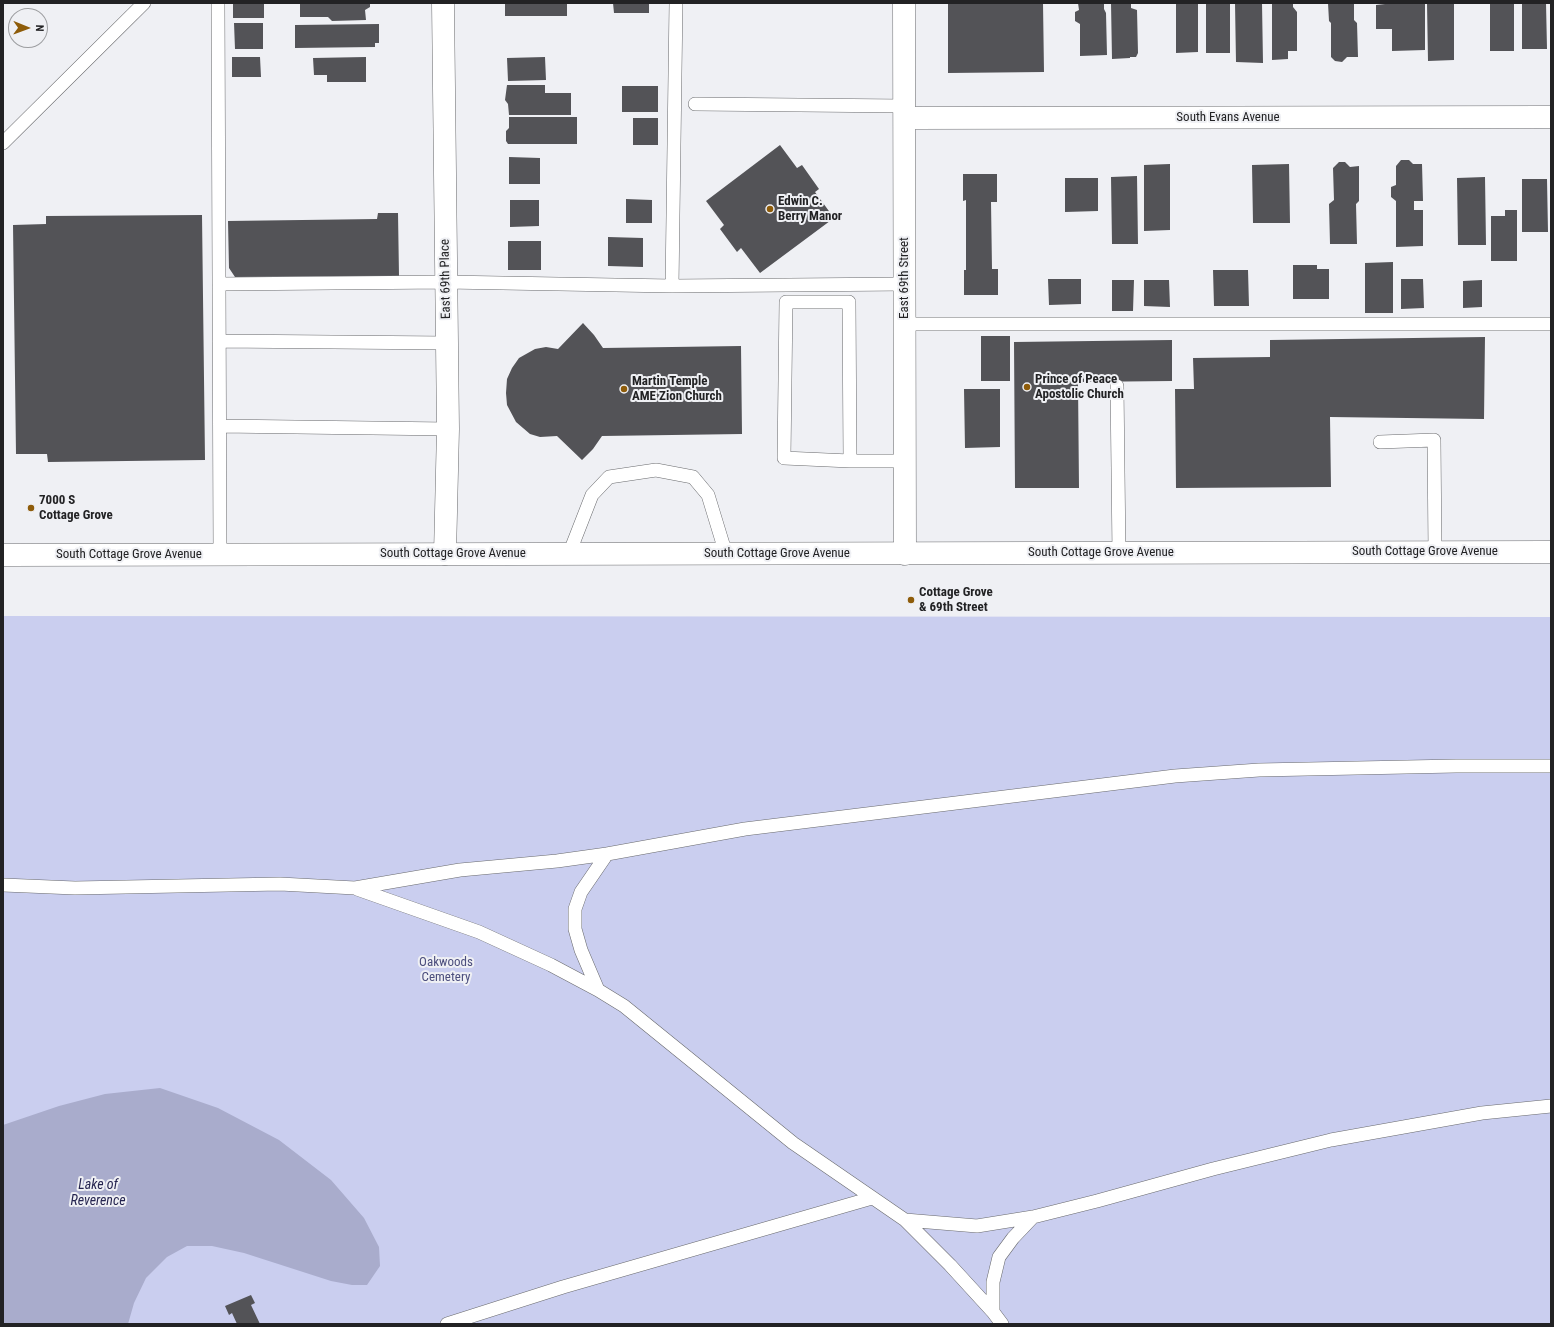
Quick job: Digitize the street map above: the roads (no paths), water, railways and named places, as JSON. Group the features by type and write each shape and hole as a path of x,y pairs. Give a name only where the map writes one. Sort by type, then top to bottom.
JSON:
{"street":[{"name":"East 69th Place","path":"443,3 448,429 445,554"},
{"name":"East 69th Street","path":"904,3 905,554"},
{"name":"South Evans Avenue","path":"904,112 1551,117"},
{"name":"South Cottage Grove Avenue","path":"3,555 1551,552"}],"lane":[{"path":"3,143 144,3"},
{"path":"218,3 220,555"},
{"path":"672,286 676,3"},
{"path":"695,104 904,112"},
{"path":"220,284 446,282 672,286 905,284"},
{"path":"831,285 831,302"},
{"path":"850,461 849,302 786,302 784,458 850,461 905,461"},
{"path":"905,324 1551,324"},
{"path":"219,341 447,343"},
{"path":"1117,386 1119,554"},
{"path":"220,426 448,429"},
{"path":"1380,442 1434,440 1435,552"},
{"path":"569,554 592,495 609,477 656,470 693,478 708,495 726,554"},
{"path":"3,885 75,888 280,884 355,888 460,870 557,861 607,854 745,829 1175,776 1259,770 1456,766 1551,766"},
{"path":"598,990 581,950 575,929 575,909 581,892 607,854"},
{"path":"355,888 479,932 552,965 624,1006 793,1143 905,1220 950,1265 1002,1324"},
{"path":"905,1220 977,1226 1033,1217 1097,1202 1213,1169 1331,1140 1482,1113 1551,1106"},
{"path":"447,1324 562,1287 872,1198"},
{"path":"993,1312 993,1282 999,1258 1013,1238 1033,1217"}],"water":[{"name":"Lake of Reverence","path":"160,1088 218,1108 279,1140 331,1180 364,1218 379,1247 380,1266 367,1285 352,1285 331,1281 244,1253 212,1246 187,1246 167,1257 146,1278 134,1303 128,1324 3,1324 3,1125 59,1106 105,1094"}],"place":[{"name":"Edwin C. Berry Manor","path":"770,209"},
{"name":"Prince of Peace Apostolic Church","path":"1027,387"},
{"name":"Martin Temple AME Zion Church","path":"624,389"},
{"name":"7000 S Cottage Grove","path":"31,508"},
{"name":"Cottage Grove & 69th Street","path":"911,600"}],"park label":[{"name":"Oakwoods Cemetery","path":"446,970"}]}
